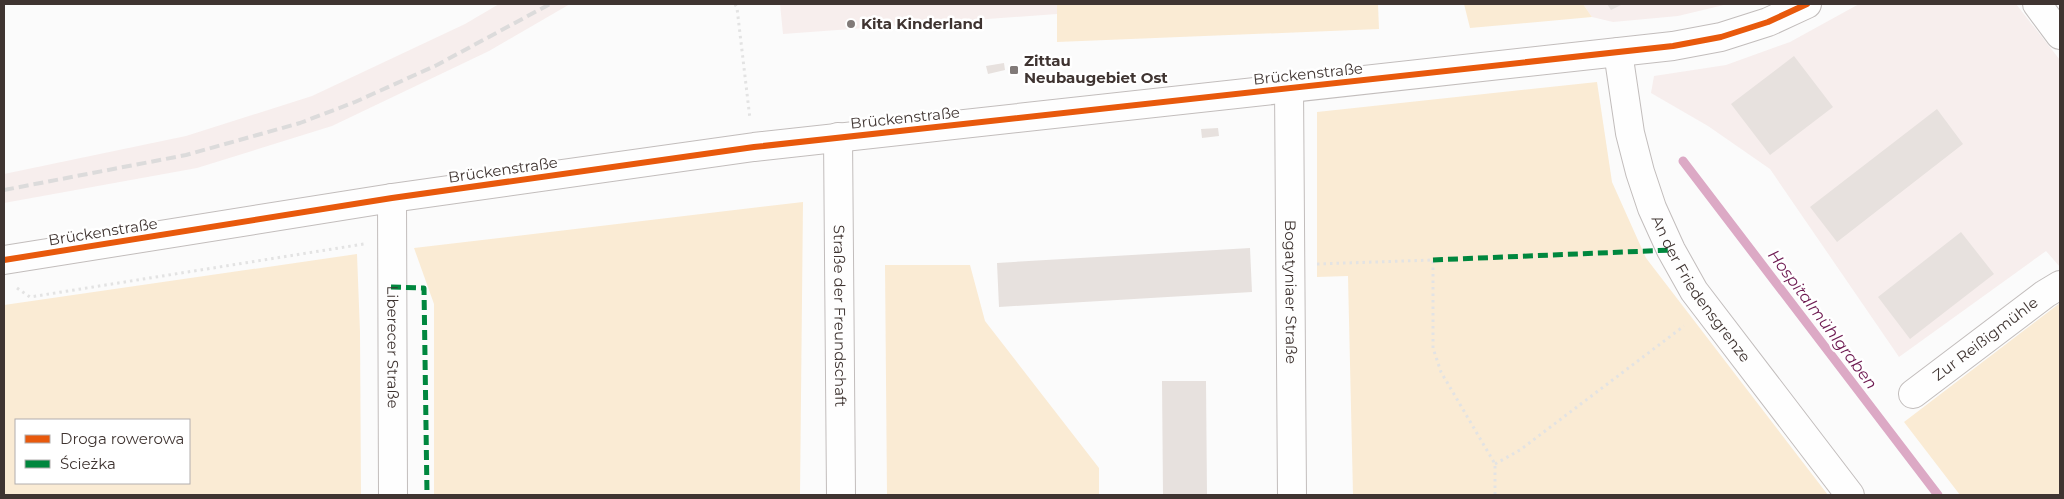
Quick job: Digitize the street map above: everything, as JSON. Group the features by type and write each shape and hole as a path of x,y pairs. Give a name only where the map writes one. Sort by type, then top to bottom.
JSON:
{"street":[{"name":"Brückenstraße","path":"5,260 392,198 754,146 1673,46 1722,37 1768,22 1807,4"},
{"path":"2037,4 2060,35"},
{"name":"An der Friedensgrenze","path":"1618,52 1630,133 1640,172 1652,208 1671,250 1694,291 1850,495"},
{"name":"Bogatyniaer Straße","path":"1289,88 1292,495"},
{"name":"Straße der Freundschaft","path":"838,137 841,495"},
{"name":"Liberecer Straße","path":"392,198 393,495"},
{"name":"Zur Reißigmühle","path":"1913,394 2045,294 2060,285"}],"path":[{"path":"735,4 754,146"},
{"path":"5,260 16,287 30,297 392,240"},
{"path":"1290,264 1433,260 1433,348 1441,372 1495,464 1495,495"},
{"path":"1495,464 1520,450 1707,308"}],"shaded area":[{"path":"499,4 570,4 489,51 332,126 197,168 4,203 4,174 186,136 312,96 465,24"},
{"name":"Kita Kinderland","path":"780,4 1057,4 1057,14 783,34"},
{"path":"1057,4 1378,4 1379,29 1057,42"},
{"path":"1464,4 1583,4 1592,17 1470,28"},
{"path":"1583,4 1728,4 1678,16 1613,22 1592,17"},
{"path":"1859,4 2016,4 2060,60 2060,267 2046,251 1899,357 1770,169 1708,126 1651,93 1654,76 1726,65 1790,42"},
{"path":"1597,82 1612,182 1646,258 1828,495 1353,495 1348,276 1317,277 1317,112"},
{"path":"803,202 800,495 434,495 434,304 414,248"},
{"path":"357,254 360,332 361,495 4,495 4,305"},
{"path":"885,265 970,265 985,321 1099,468 1099,495 887,495"},
{"path":"2060,303 2060,495 1960,495 1904,422"}],"building":[{"path":"1607,4 1623,4 1611,10"},
{"path":"1794,56 1833,107 1770,155 1731,104"},
{"path":"1004,63 1005,70 988,74 986,66"},
{"path":"1937,109 1963,144 1837,242 1810,207"},
{"path":"1218,128 1219,136 1202,138 1201,129"},
{"path":"1961,232 1994,274 1910,339 1878,297"},
{"path":"1250,248 1252,292 999,307 997,263"},
{"path":"1162,381 1206,381 1207,495 1163,495"}],"waterway":[{"name":"Hospitalmühlgraben","path":"1683,161 1938,495"}],"railway":[{"path":"4,190 186,155 300,123 355,102 437,65 550,4"}],"marked path":[{"path":"1433,260 1671,250"},
{"path":"391,287 424,288 427,495"}],"cycle path":[{"path":"4,260 392,198 754,147 1673,46 1721,37 1768,22 1807,4"}],"place":[{"name":"Kita Kinderland","path":"851,24"},
{"name":"Zittau Neubaugebiet Ost","path":"1014,70"}]}
